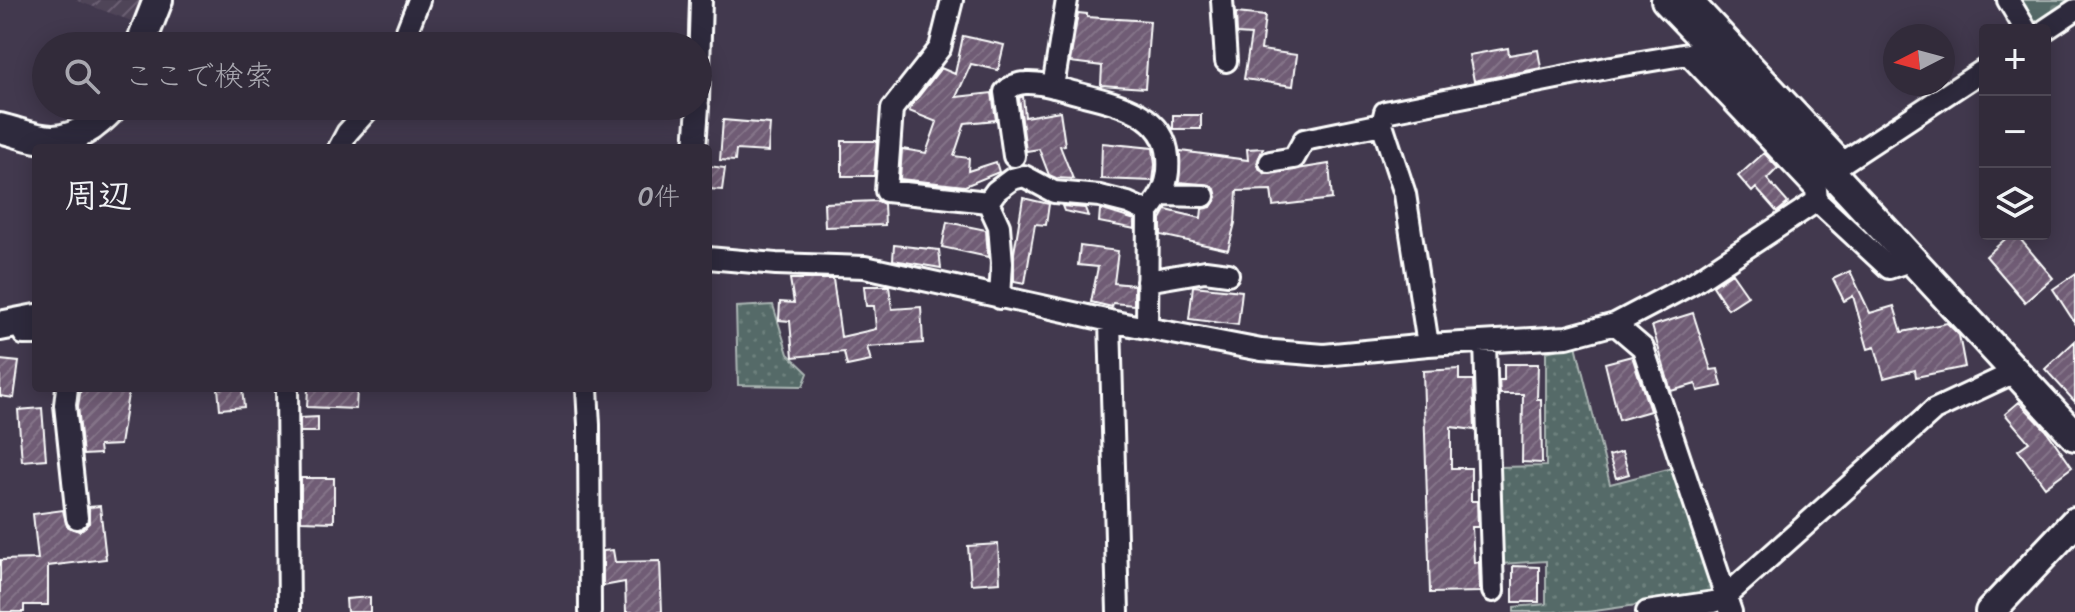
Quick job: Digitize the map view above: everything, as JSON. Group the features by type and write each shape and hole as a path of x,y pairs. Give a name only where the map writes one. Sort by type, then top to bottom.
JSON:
{"street":[{"path":"145,32 158,0"},
{"path":"406,32 419,0"},
{"path":"700,32 701,0"},
{"path":"952,0 940,48 892,109 886,191 988,202"},
{"path":"1053,87 1067,0"},
{"path":"1222,0 1226,61"},
{"path":"1666,0 1837,166"},
{"path":"1692,0 1837,166 1913,260 2075,436"},
{"path":"2008,0 2022,24"},
{"path":"2051,26 2075,10"},
{"path":"1428,345 1405,194 1382,124 1385,112 1612,67 1688,54 1816,189 1817,201 1889,268 1913,260"},
{"path":"1837,166 1979,73"},
{"path":"1014,156 1005,92 1011,86 1027,83 1053,87 1113,103 1143,116 1158,127 1168,147 1169,172 1163,195 1148,212 1147,328"},
{"path":"0,128 55,144 74,138 99,120"},
{"path":"341,144 359,120"},
{"path":"695,144 697,120"},
{"path":"1270,162 1294,158 1304,140 1382,124"},
{"path":"988,202 996,191 1012,179 1024,176 1054,192 1100,196 1148,212"},
{"path":"1163,195 1204,196"},
{"path":"712,258 865,267 1000,298 1261,350 1324,355 1567,337 1615,324 1693,283 1817,201"},
{"path":"988,202 999,226 1002,263 1000,298"},
{"path":"1147,281 1205,271 1228,274"},
{"path":"1110,321 1118,612"},
{"path":"1615,324 1643,348 1728,604"},
{"path":"1485,343 1493,591"},
{"path":"1728,604 1934,410 2017,371"},
{"path":"67,392 65,405 77,518"},
{"path":"287,392 289,612"},
{"path":"587,392 590,612"},
{"path":"1990,612 2075,522"},
{"path":"1647,612 1714,602 1728,604"}],"shaded area":[{"path":"75,0 146,0 137,23"}],"green space":[{"path":"2012,0 2075,0 2041,24 2028,24"},
{"path":"773,305 788,354 808,373 803,386 738,385 736,307"},
{"path":"1576,345 1610,484 1676,467 1717,590 1713,594 1588,612 1514,612 1514,607 1546,604 1546,561 1501,564 1498,467 1546,466 1546,352"}],"building":[{"path":"1078,13 1087,14 1087,17 1150,21 1145,88 1101,85 1102,66 1070,62"},
{"path":"1236,13 1265,16 1261,50 1297,55 1293,86 1244,79 1251,35 1237,34"},
{"path":"963,36 1004,45 998,70 971,64 956,97 992,93 996,120 965,123 954,156 969,158 968,171 996,162 999,172 965,186 900,179 902,149 926,153 937,122 909,111 941,68 955,74"},
{"path":"1508,48 1509,55 1538,50 1541,68 1474,81 1469,55"},
{"path":"1023,96 1025,117 1060,111 1065,145 1060,146 1073,179 1049,175 1039,149 1026,151 1019,98"},
{"path":"1173,115 1201,115 1201,129 1173,129"},
{"path":"723,120 770,124 768,152 736,150 735,161 720,160"},
{"path":"842,141 877,141 874,176 842,176"},
{"path":"1102,143 1153,148 1153,181 1101,179"},
{"path":"1263,148 1257,163 1266,174 1329,164 1332,199 1273,206 1271,190 1237,191 1235,223 1228,250 1161,235 1161,219 1166,210 1201,218 1202,209 1211,207 1217,197 1210,185 1179,182 1180,151 1248,160 1247,149"},
{"path":"1764,153 1778,168 1767,179 1788,203 1777,212 1756,188 1752,192 1738,176"},
{"path":"712,166 725,168 722,190 712,189"},
{"path":"1023,198 1049,204 1046,225 1035,224 1025,283 1014,281 1014,253"},
{"path":"878,201 884,204 885,225 825,227 824,203"},
{"path":"1062,206 1085,208 1088,216 1064,211"},
{"path":"1100,209 1135,220 1135,229 1099,222"},
{"path":"947,222 986,230 988,257 942,247"},
{"path":"2004,240 2021,240 2053,278 2025,302 1986,256"},
{"path":"894,245 939,250 941,268 893,260"},
{"path":"1080,246 1118,251 1114,283 1134,285 1134,305 1113,303 1112,307 1091,302 1098,267 1078,265"},
{"path":"1850,271 1870,313 1894,306 1902,332 1947,323 1959,335 1965,367 1916,377 1915,370 1884,378 1875,347 1868,349 1853,296 1844,301 1833,279"},
{"path":"1732,273 1748,296 1728,309 1713,286"},
{"path":"2075,274 2075,323 2053,289"},
{"path":"790,279 833,279 841,337 876,329 874,306 866,306 864,286 889,286 892,309 921,307 923,343 867,347 871,361 847,366 844,352 793,357 790,321 779,320 780,302 794,303"},
{"path":"1193,286 1242,291 1238,325 1189,319"},
{"path":"1693,313 1711,370 1718,369 1722,386 1698,391 1696,384 1671,391 1652,326"},
{"path":"2075,341 2075,402 2045,369"},
{"path":"1632,356 1650,411 1619,420 1605,363"},
{"path":"0,360 19,362 14,398 0,396"},
{"path":"1504,364 1538,364 1537,399 1541,399 1542,463 1522,462 1523,394 1500,394 1499,380 1504,380"},
{"path":"1459,369 1459,380 1473,380 1475,430 1451,427 1451,468 1471,468 1471,501 1477,501 1478,527 1472,527 1474,563 1479,562 1480,592 1430,593 1423,371"},
{"path":"80,392 128,392 120,445 99,446 100,454 83,455 78,406"},
{"path":"218,392 242,392 244,407 220,409"},
{"path":"308,392 357,392 356,409 307,407"},
{"path":"2019,402 2046,430 2072,467 2045,487 2018,450 2029,442 2005,414"},
{"path":"42,408 46,459 22,461 18,410"},
{"path":"318,417 318,432 300,432 300,418"},
{"path":"1622,452 1629,474 1616,478 1609,456"},
{"path":"301,478 334,478 334,522 301,521"},
{"path":"100,506 106,559 48,566 48,605 24,605 24,612 0,612 0,560 38,559 33,514 63,510 67,526 79,531 89,523 89,507"},
{"path":"998,544 1000,582 971,584 968,546"},
{"path":"613,550 615,562 660,561 662,612 626,612 625,582 603,586 603,551"},
{"path":"1513,566 1539,567 1539,602 1513,602"},
{"path":"370,597 370,612 347,612 346,599"}]}
